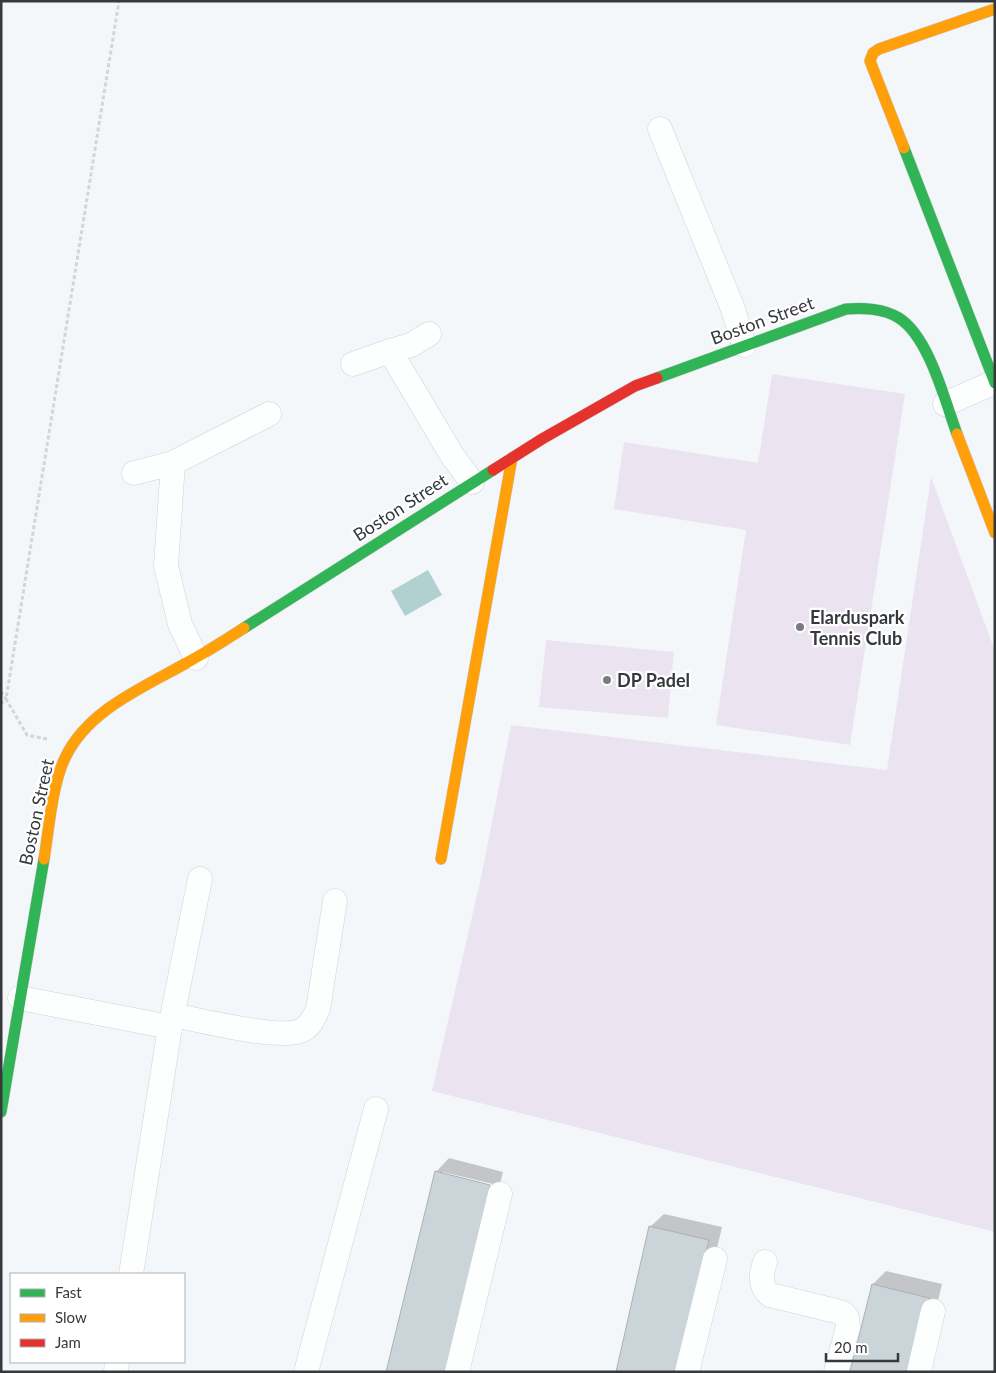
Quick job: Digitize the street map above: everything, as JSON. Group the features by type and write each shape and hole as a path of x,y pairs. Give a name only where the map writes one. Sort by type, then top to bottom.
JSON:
{"street":[{"path":"946,404 995,382 870,61 872,53 879,49 995,9"},
{"path":"660,129 733,309 744,345"},
{"name":"Boston Street","path":"1,1112 7,1050 20,998 57,784 64,760 73,743 98,717 125,697 196,658 542,439 635,386 846,309 871,308 882,310 898,317 909,327 925,348 995,534"},
{"path":"353,364 411,345 428,334"},
{"path":"390,352 453,457 472,482"},
{"path":"134,474 173,463 268,414"},
{"path":"441,859 512,458"},
{"path":"173,463 166,566 180,624 196,658"},
{"path":"131,1273 172,1021 200,879"},
{"path":"20,998 172,1021 283,1034 301,1031 311,1023 318,1009 335,901"},
{"path":"306,1372 376,1109"},
{"path":"457,1372 500,1194"},
{"path":"687,1372 715,1259"},
{"path":"765,1262 761,1274 764,1290 770,1294 843,1313 847,1318 848,1327 836,1372"},
{"path":"919,1372 933,1311"}],"path":[{"path":"1,704 6,699 120,1"},
{"path":"1,692 27,735 73,743"}],"shaded area":[{"name":"Elarduspark Tennis Club","path":"772,374 905,394 850,745 716,725 746,530 614,509 624,442 758,463"},
{"path":"931,477 995,651 995,1232 432,1091 482,873 511,725 887,770"},
{"name":"DP Padel","path":"546,640 674,652 668,718 539,707"}],"water":[{"path":"428,570 442,595 405,616 391,591"}],"building":[{"path":"435,1171 490,1185 445,1372 386,1372"},
{"path":"649,1226 709,1240 679,1372 616,1372"},
{"path":"872,1284 929,1298 911,1372 850,1372"}],"traffic: fast":[{"path":"904,148 995,383"},
{"path":"657,378 846,309 880,310 899,318 910,327 919,340 935,371 957,434"},
{"path":"244,628 493,470"},
{"path":"1,1112 44,859"}],"traffic: slow":[{"path":"904,148 870,61 873,53 879,49 995,9"},
{"path":"957,434 995,533"},
{"path":"441,859 512,458"},
{"path":"44,859 57,781 65,758 76,740 89,725 122,699 208,651 244,628"}],"traffic: jam":[{"path":"493,470 542,439 635,386 657,378"}],"place":[{"name":"Elarduspark Tennis Club","path":"800,627"},
{"name":"DP Padel","path":"607,680"}]}
